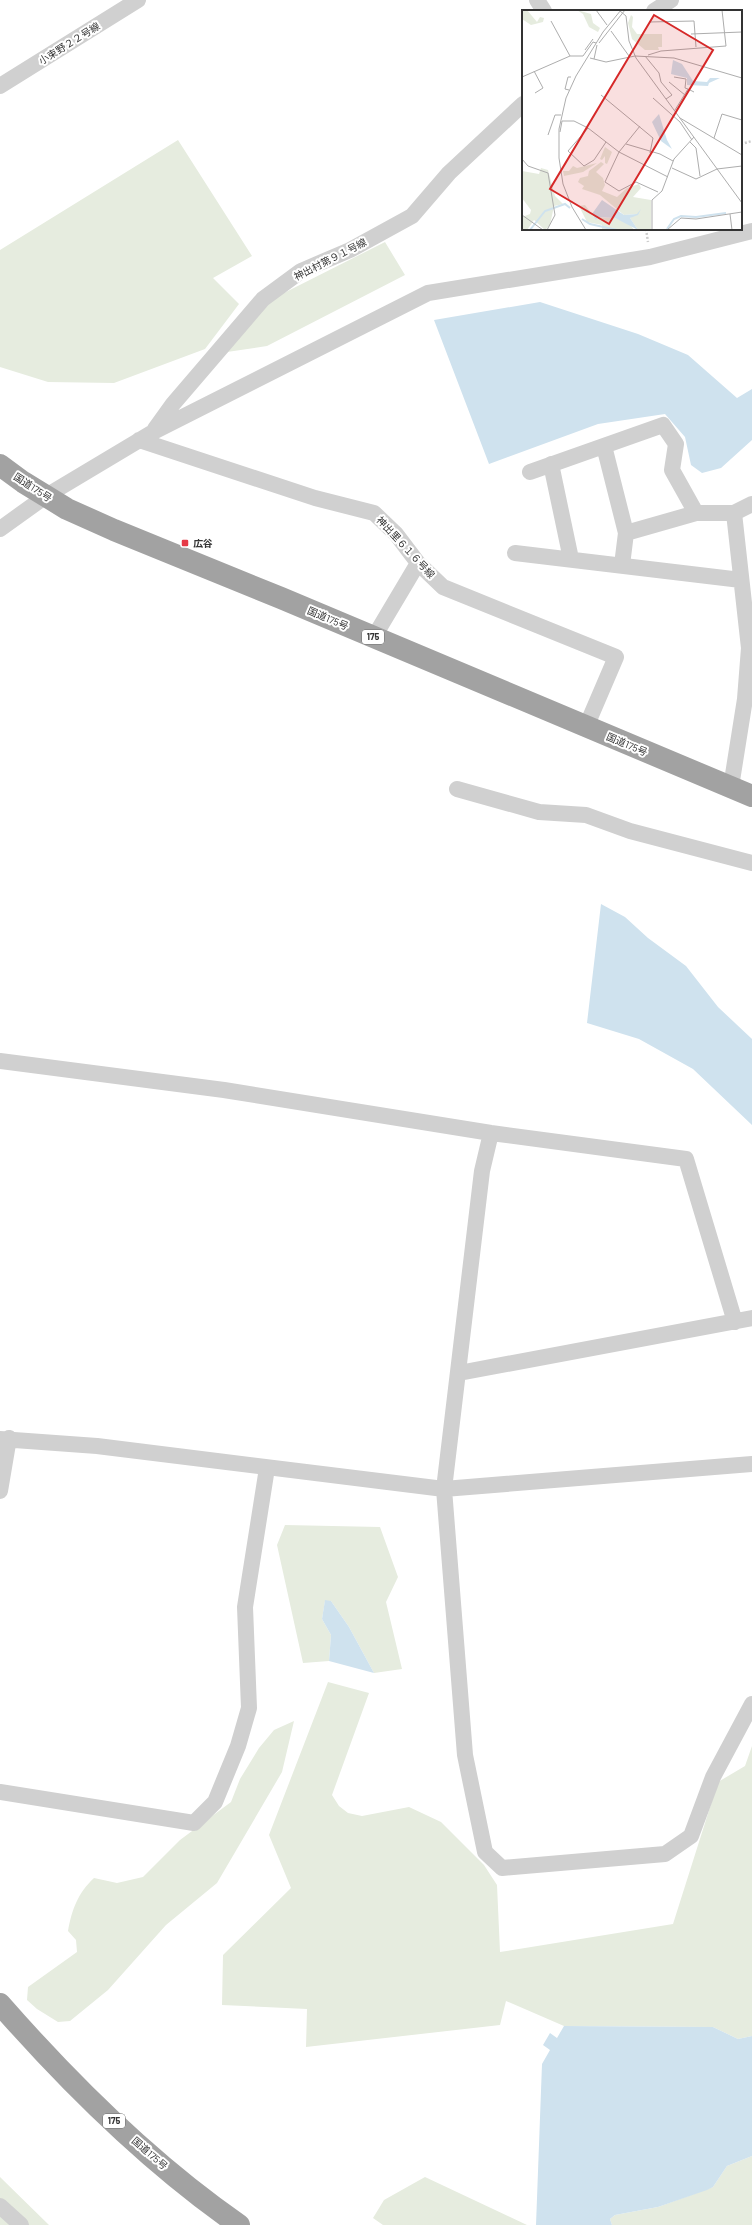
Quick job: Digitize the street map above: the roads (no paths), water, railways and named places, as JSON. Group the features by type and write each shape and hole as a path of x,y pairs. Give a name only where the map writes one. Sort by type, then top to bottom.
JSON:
{"highway":[{"name":"国道175号","path":"0,465 67,509 114,530 374,637 752,796"},
{"name":"国道175号","path":"0,2004 34,2043 99,2108 162,2165 239,2225"}],"street":[{"name":"小束野２２号線","path":"0,86 138,0"},
{"path":"537,0 543,10"},
{"path":"656,10 671,0"},
{"name":"神出村第９１号線","path":"146,436 262,299 301,271 350,250 412,216 449,173 522,105"},
{"path":"0,529 46,496 146,436 428,293 650,257 752,232"},
{"path":"530,472 663,425 676,444 672,470 696,513"},
{"name":"神出里６１６号線","path":"146,436 316,498 374,513 396,534 418,563 443,587 616,657 586,727"},
{"path":"604,446 626,533 622,565"},
{"path":"551,464 571,559"},
{"path":"626,533 696,513 734,513 752,504"},
{"path":"731,788 745,699 749,648 734,513"},
{"path":"515,553 741,580"},
{"path":"374,637 418,563"},
{"path":"457,789 539,812 586,815 630,831 752,863"},
{"path":"0,1062 224,1090 491,1133 686,1159 735,1322"},
{"path":"491,1133 482,1171 444,1489 465,1755 485,1852 502,1868 664,1854 691,1836 713,1777 752,1704"},
{"path":"459,1373 752,1318"},
{"path":"0,1491 4,1439 97,1446 444,1489 752,1464"},
{"path":"0,1792 194,1823 215,1802 238,1746 249,1708 245,1607 266,1468"},
{"path":"0,2206 21,2225"}],"water":[{"path":"540,302 638,334 688,355 737,398 752,389 752,440 721,468 702,473 691,465 685,437 665,414 598,424 489,464 434,320"},
{"path":"601,904 625,917 648,938 686,966 718,1007 752,1039 752,1125 693,1069 639,1039 587,1023"},
{"path":"325,1600 331,1601 349,1627 374,1673 329,1661 331,1635 322,1619"},
{"path":"564,2026 713,2027 738,2039 752,2036 752,2156 727,2166 713,2187 707,2190 658,2207 615,2215 610,2219 612,2225 536,2225 542,2064 550,2050 543,2045 550,2033 557,2038"}],"place":[{"name":"広谷","path":"185,543"}]}
